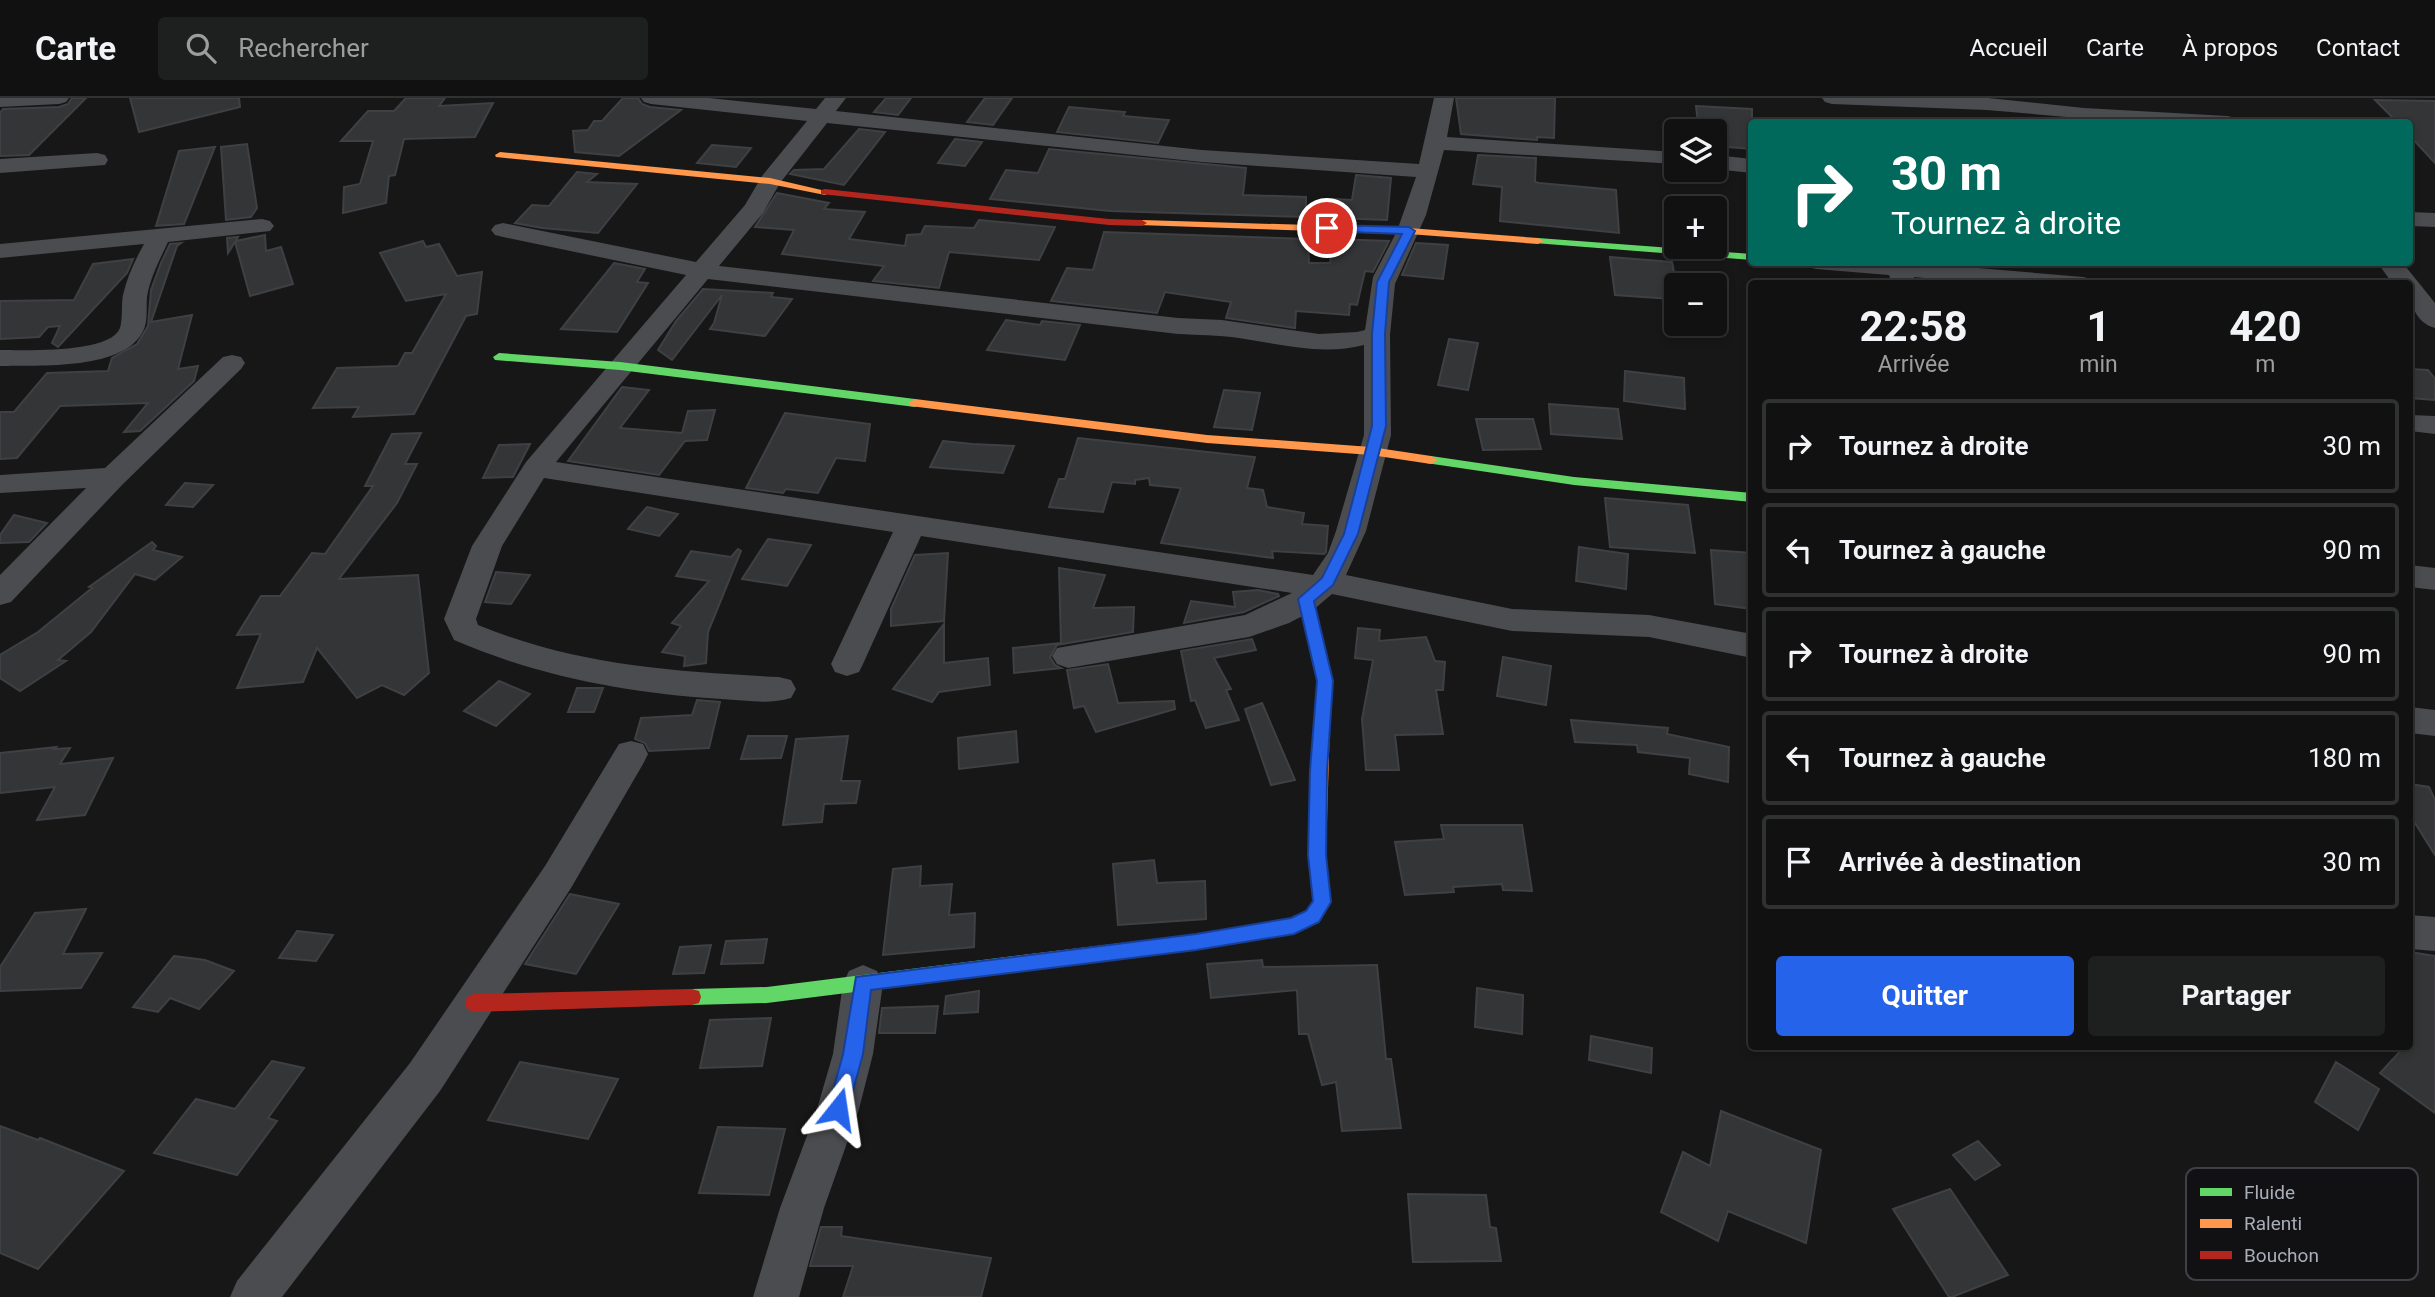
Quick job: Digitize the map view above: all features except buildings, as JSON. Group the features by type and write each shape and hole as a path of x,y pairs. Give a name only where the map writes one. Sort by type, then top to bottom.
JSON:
{"street":[{"path":"0,101 59,98"},
{"path":"651,98 828,107 1202,156 1427,171"},
{"path":"1068,656 1249,626 1274,618 1318,589 1351,534 1379,426 1378,334 1383,282 1409,231 1436,143 1444,98"},
{"path":"1832,98 1987,104 2084,114 2174,119"},
{"path":"779,689 679,685 614,676 538,660 494,646 465,632 460,619 487,546 536,468 755,208 770,181 828,107"},
{"path":"1436,143 1664,157"},
{"path":"500,155 770,181 841,195 1109,222 1409,231 1748,257"},
{"path":"0,166 97,160"},
{"path":"1727,163 1748,166"},
{"path":"2413,219 2435,219"},
{"path":"0,251 262,226"},
{"path":"503,230 703,271 1178,326 1223,328 1315,343 1354,342 1378,334"},
{"path":"0,358 94,354 126,339 131,330 136,292 145,264 159,237"},
{"path":"1849,266 2021,280"},
{"path":"2392,266 2403,280"},
{"path":"2413,293 2435,330"},
{"path":"2413,319 2435,330"},
{"path":"499,356 620,366 1207,439 1371,451 1574,481 1748,498"},
{"path":"0,594 113,477 232,363"},
{"path":"2413,423 2435,425"},
{"path":"536,468 1512,620 1649,626 1748,645"},
{"path":"0,484 113,477"},
{"path":"847,664 911,525"},
{"path":"2413,576 2435,579"},
{"path":"474,1003 768,995 1196,942 1294,926 1313,917 1322,902 1317,855 1325,681 1318,589"},
{"path":"2413,720 2435,723"},
{"path":"253,1297 425,1077 558,877 631,754"},
{"path":"2413,932 2435,934"},
{"path":"776,1297 802,1208 841,1098 853,1054 863,983"}],"traffic: fast":[{"path":"1538,241 1748,257"},
{"path":"499,357 620,366 915,403"},
{"path":"1431,460 1574,481 1748,498"},
{"path":"1306,599 1325,681 1322,722"},
{"path":"692,997 767,995 1022,963"}],"traffic: slow":[{"path":"500,155 770,181 825,192"},
{"path":"1142,223 1409,231 1538,241"},
{"path":"915,403 1207,439 1371,451 1431,460"},
{"path":"1022,963 1196,942 1294,926 1313,917 1322,902 1317,855 1322,722"}],"traffic: jam":[{"path":"825,192 1109,222 1142,223"},
{"path":"474,1003 692,997"}],"route":[{"path":"838,1109 853,1054 863,983 1196,942 1294,926 1313,917 1322,902 1317,855 1325,681 1306,599 1328,582 1351,534 1379,426 1378,334 1383,282 1409,231 1327,228"}]}
